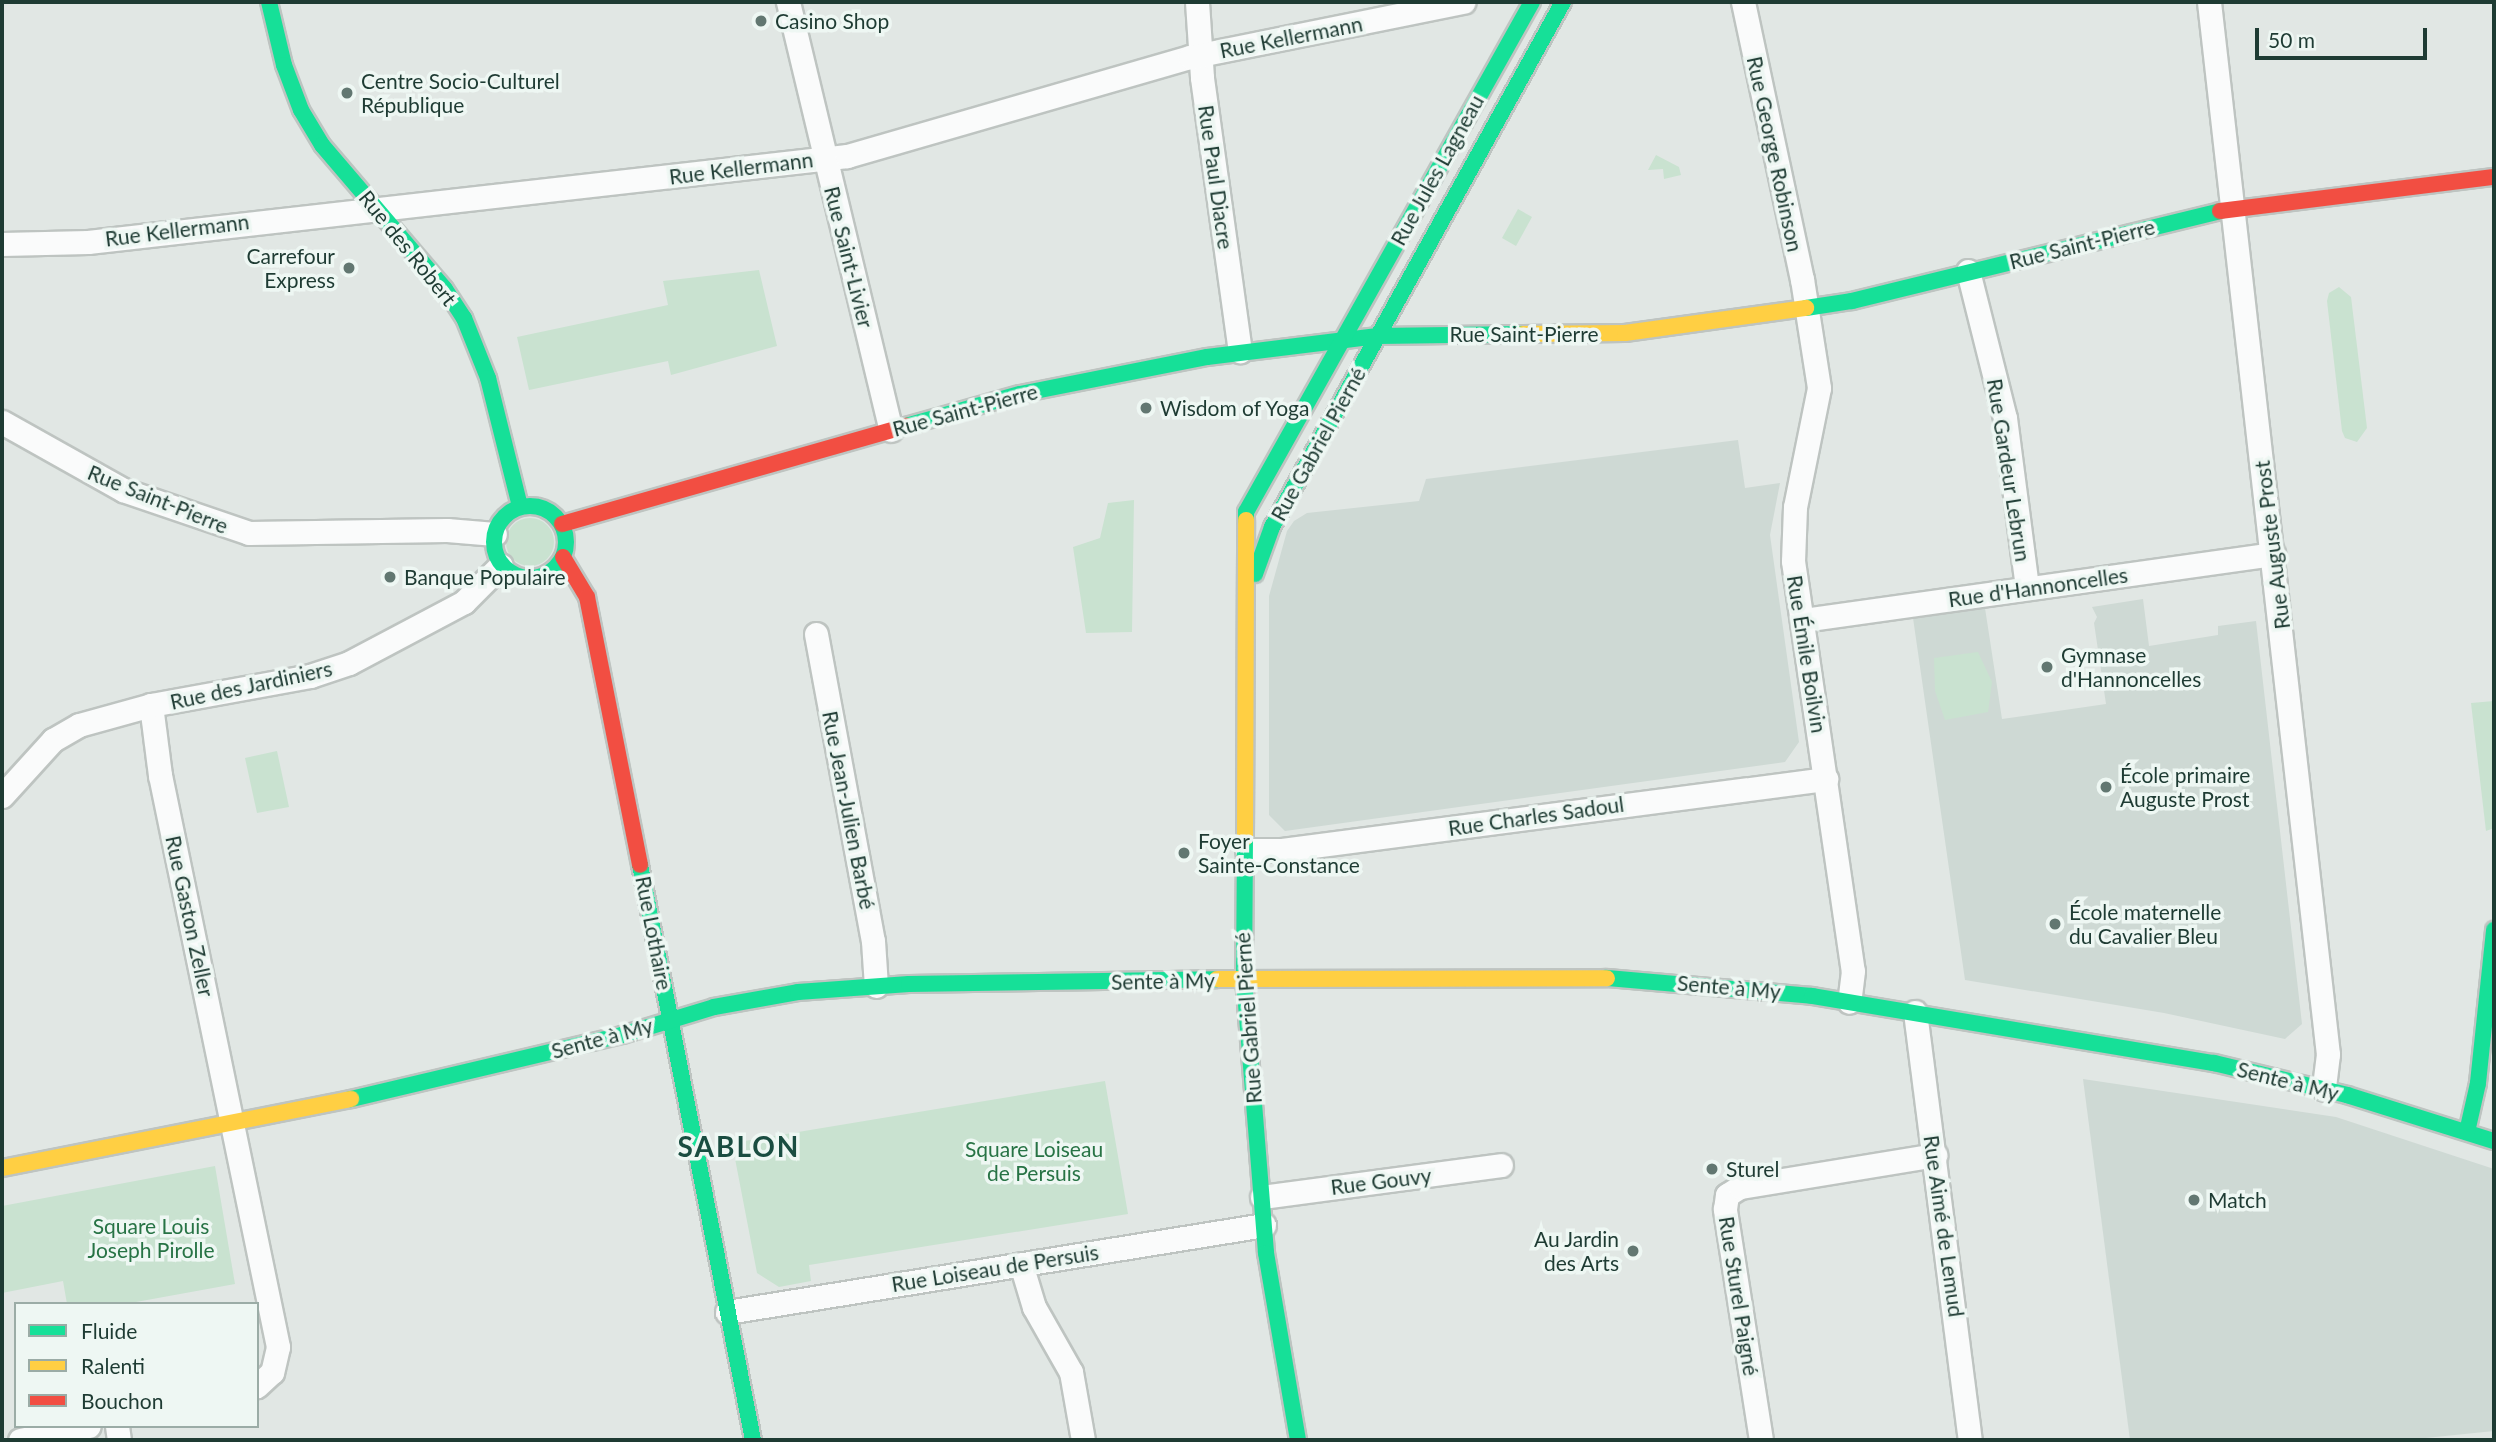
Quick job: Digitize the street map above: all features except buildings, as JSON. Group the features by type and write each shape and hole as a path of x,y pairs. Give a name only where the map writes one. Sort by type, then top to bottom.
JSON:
{"street":[{"name":"Rue des Robert","path":"269,2 284,65 301,110 322,145 464,318 488,378 520,506"},
{"name":"Rue Saint-Livier","path":"788,2 891,430"},
{"name":"Rue Paul Diacre","path":"1197,2 1200,55 1240,352"},
{"name":"Rue Kellermann","path":"2,244 88,242 375,207 847,156 1200,55 1464,2"},
{"name":"Rue Jules Lagneau","path":"1342,339 1532,2"},
{"name":"Rue Jules Lagneau","path":"1378,336 1563,2"},
{"name":"Rue George Robinson","path":"1744,2 1808,306"},
{"name":"Rue Auguste Prost","path":"2209,2 2328,1054 2324,1089"},
{"name":"Rue Saint-Pierre","path":"562,524 1020,394 1240,352 1378,336 1602,335 1852,301 2231,208 2494,177"},
{"name":"Rue Gardeur Lebrun","path":"1968,271 2005,418 2027,588"},
{"name":"Rue Émile Boilvin","path":"1808,306 1819,388 1792,535 1853,971 1849,1002"},
{"name":"Rue Gabriel Pierné","path":"1249,593 1272,527 1378,336"},
{"name":"Rue Gabriel Pierné","path":"1297,1440 1264,1224 1244,979 1242,910 1247,850 1249,593 1246,512 1342,339"},
{"name":"Rue Saint-Pierre","path":"2,422 122,490 249,533 447,530 495,534"},
{"path":"520,506 544,508 562,524 567,546 563,557 540,577 523,578 501,565 495,534 500,522 520,506"},
{"name":"Rue d'Hannoncelles","path":"1803,620 2273,554"},
{"name":"Rue Lothaire","path":"563,557 587,597 753,1440"},
{"name":"Rue des Jardiniers","path":"2,796 53,740 88,721 151,705 310,676 349,663 464,602 501,565"},
{"name":"Rue Lothaire","path":"540,577 560,590 593,631"},
{"name":"Rue Jean-Julien Barbé","path":"816,634 873,941 876,986"},
{"name":"Rue Gaston Zeller","path":"151,705 160,775 278,1347 272,1372 259,1384"},
{"name":"Rue Charles Sadoul","path":"1247,850 1282,850 1826,779"},
{"path":"2467,1132 2478,1083 2484,995 2494,930"},
{"name":"Sente à My","path":"2,1168 234,1125 759,998 876,986 1244,979 1615,978 1770,990 2214,1063 2324,1089 2494,1141"},
{"name":"Rue Aimé de Lemud","path":"1915,1012 1970,1440"},
{"name":"Rue Sturel Paigné","path":"1761,1440 1725,1209 1727,1195 1740,1187 1935,1155"},
{"name":"Rue Gouvy","path":"1262,1196 1501,1165"},
{"name":"Rue Loiseau de Persuis","path":"727,1312 1264,1224"},
{"path":"1021,1264 1034,1307 1071,1372 1083,1440"},
{"path":"20,1440 79,1428"}],"shaded area":[{"path":"1738,440 1745,488 1780,483 1770,535 1799,742 1785,762 1285,831 1269,815 1269,596 1287,531 1294,521 1307,513 1419,501 1426,479"},
{"name":"École primaire Auguste Prost","path":"2143,599 2149,646 2218,635 2218,626 2256,621 2302,1024 2285,1039 2164,1013 1965,980 1913,618 1985,608 2002,719 2106,704 2094,623 2097,617 2092,607"},
{"path":"2083,1079 2336,1117 2494,1169 2494,1431 2406,1440 2130,1440"}],"green space":[{"path":"1656,155 1679,167 1681,175 1664,179 1663,169 1648,170"},
{"path":"1518,209 1532,217 1516,246 1502,238"},
{"path":"759,270 777,346 671,375 668,361 529,390 517,337 668,305 663,281"},
{"path":"2339,287 2351,297 2367,428 2357,442 2345,438 2342,431 2327,301 2329,293"},
{"path":"1134,500 1132,632 1086,633 1073,547 1100,538 1108,503"},
{"path":"530,518 547,525 554,542 547,559 530,566 513,559 506,542 513,525"},
{"path":"1978,652 1992,682 1988,712 1945,720 1935,691 1934,658"},
{"path":"2494,701 2494,828 2486,831 2471,703"},
{"path":"277,751 289,807 257,813 245,758"},
{"name":"Square Loiseau de Persuis","path":"1105,1081 1128,1214 809,1265 811,1281 779,1287 757,1273 732,1143"},
{"name":"Square Louis Joseph Pirolle","path":"215,1166 235,1284 136,1302 67,1302 63,1281 2,1293 2,1206"}],"traffic: fast":[{"path":"269,2 284,65 301,110 322,145 445,289 464,318 488,378 520,506"},
{"path":"1246,520 1246,512 1532,2"},
{"path":"1255,574 1272,527 1563,2"},
{"path":"1806,308 1852,301 2220,211"},
{"path":"906,426 1020,394 1207,357 1378,336 1523,334"},
{"path":"537,506 556,516 564,528 566,542 564,556 556,568 544,576 523,578 504,568 496,556 494,535 504,516 516,508 537,506"},
{"path":"1245,838 1244,979 1266,1253 1298,1440"},
{"path":"640,865 753,1440"},
{"path":"2467,1132 2478,1083 2494,930"},
{"path":"1607,978 1812,996 2214,1063 2347,1095 2494,1141"},
{"path":"351,1099 622,1035 714,1007 798,992 909,984 1217,979"}],"traffic: slow":[{"path":"1523,334 1625,333 1806,308"},
{"path":"1245,838 1246,520"},
{"path":"1217,979 1607,978"},
{"path":"2,1168 351,1099"}],"traffic: jam":[{"path":"2220,211 2494,177"},
{"path":"562,524 906,426"},
{"path":"563,557 587,597 640,865"}],"place":[{"name":"Casino Shop","path":"761,21"},
{"name":"Centre Socio-Culturel République","path":"347,93"},
{"name":"Carrefour Express","path":"349,268"},
{"name":"Wisdom of Yoga","path":"1146,408"},
{"name":"Banque Populaire","path":"390,577"},
{"name":"Gymnase d'Hannoncelles","path":"2047,667"},
{"name":"École primaire Auguste Prost","path":"2106,787"},
{"name":"Foyer Sainte-Constance","path":"1184,853"},
{"name":"École maternelle du Cavalier Bleu","path":"2055,924"},
{"name":"Sturel","path":"1712,1169"},
{"name":"Match","path":"2194,1200"},
{"name":"Au Jardin des Arts","path":"1633,1251"}],"district":[{"name":"SABLON","path":"739,1146"}]}
